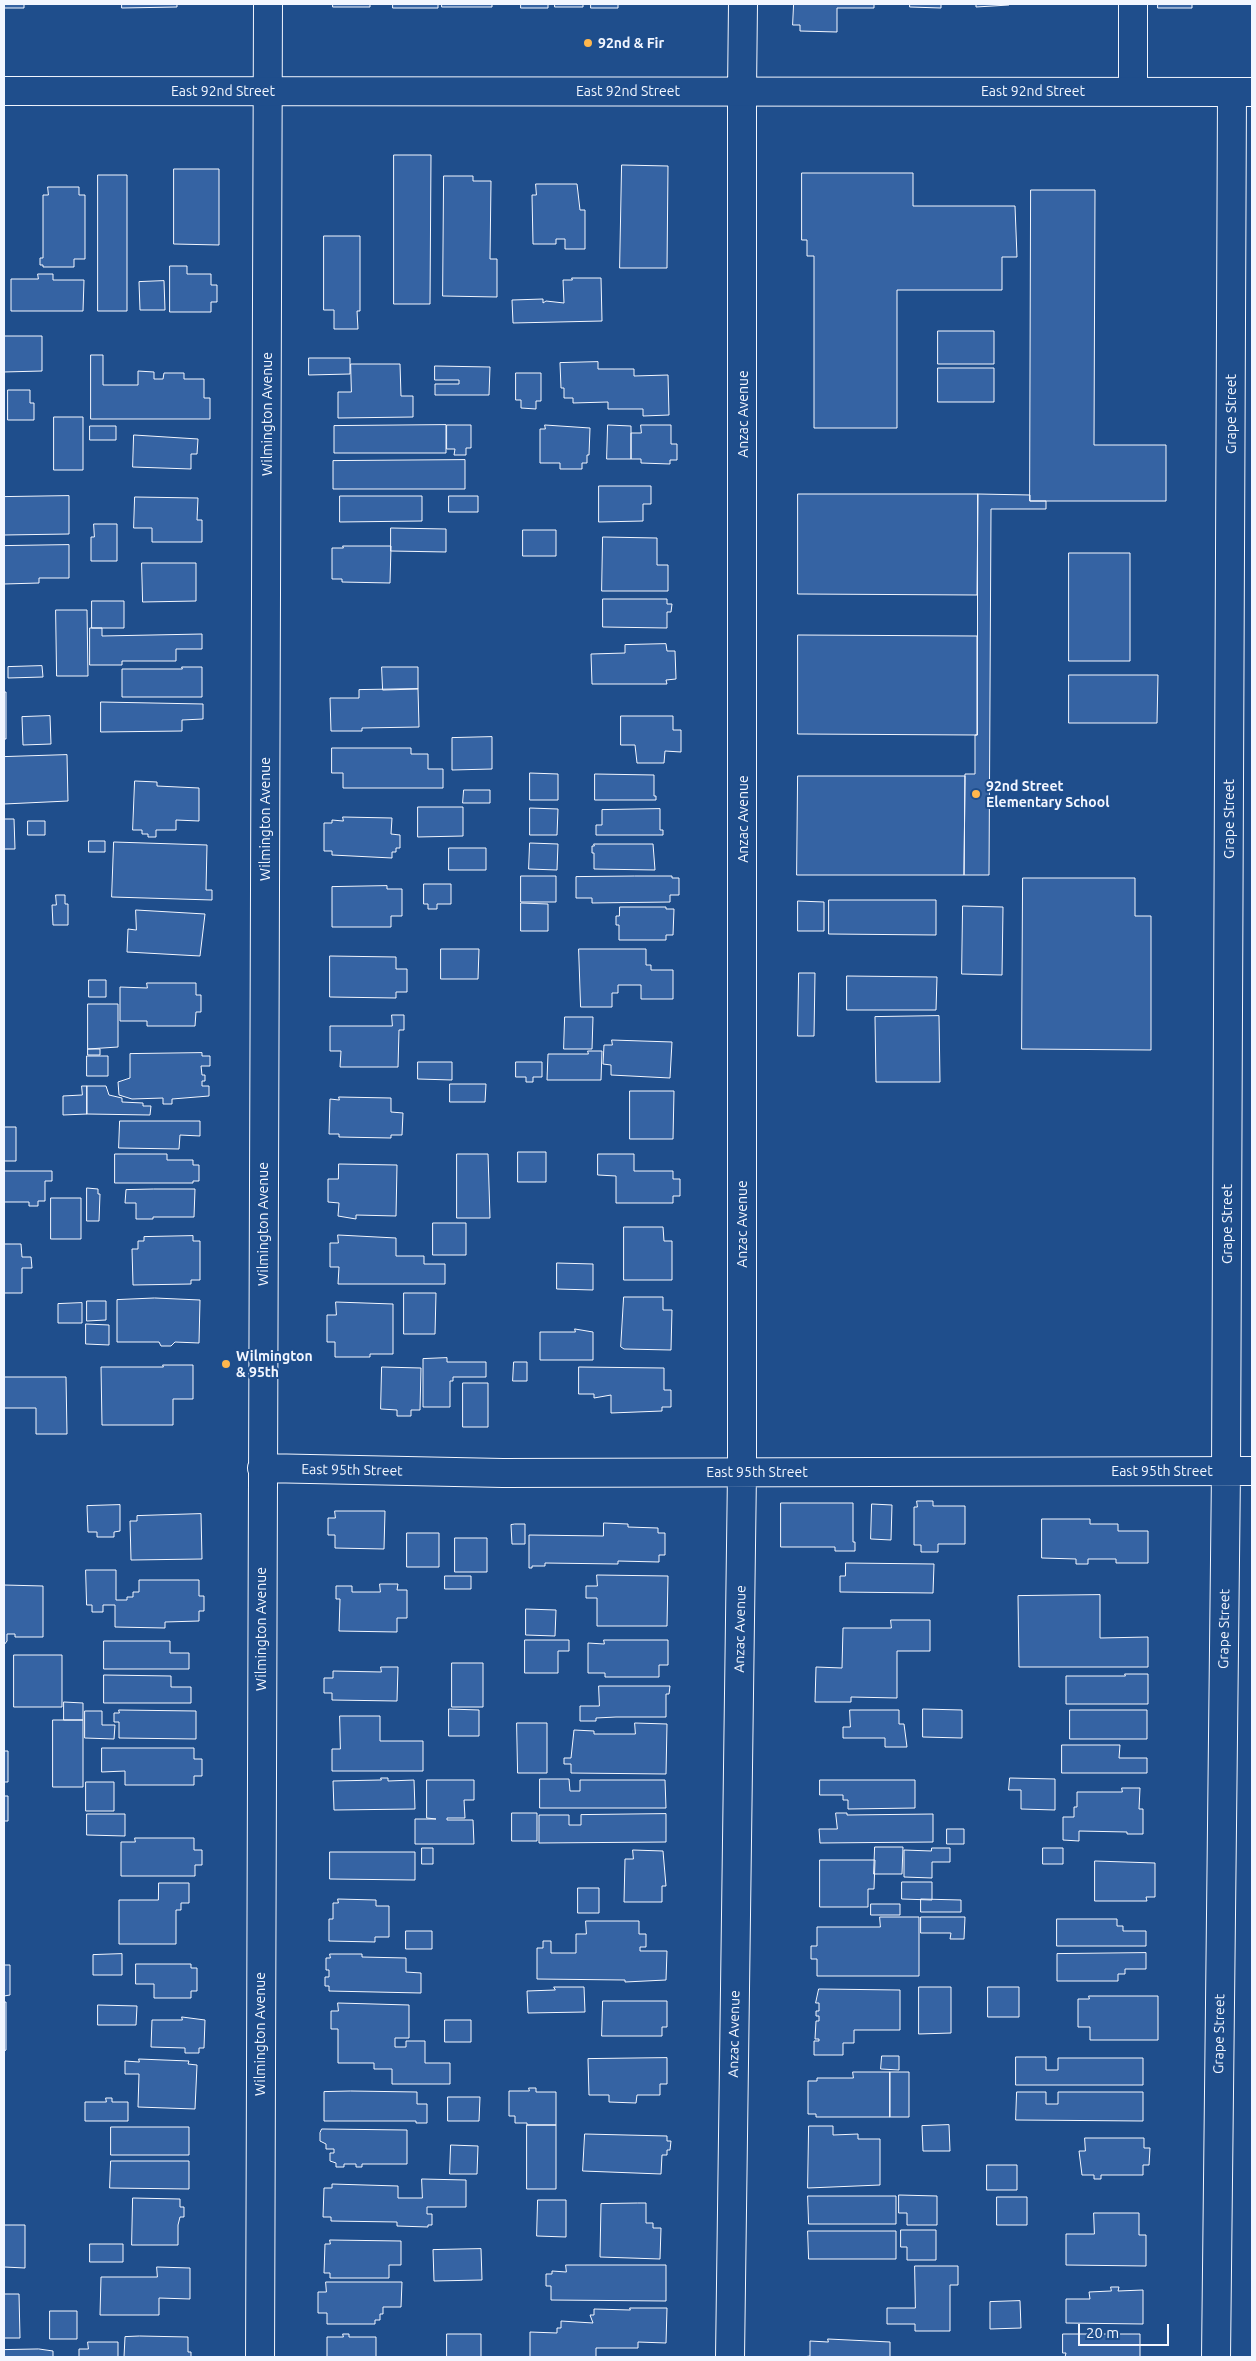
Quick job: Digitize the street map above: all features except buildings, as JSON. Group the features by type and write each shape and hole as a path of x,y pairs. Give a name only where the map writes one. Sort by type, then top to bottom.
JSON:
{"street":[{"name":"Wilmington Avenue","path":"260,2357 268,4"},
{"name":"Anzac Avenue","path":"730,2357 742,1472 743,4"},
{"path":"1132,91 1133,4"},
{"name":"East 92nd Street","path":"4,91 1242,92"},
{"name":"Grape Street","path":"1216,2357 1242,92"},
{"name":"East 95th Street","path":"262,1468 502,1473 1252,1471"}],"place":[{"name":"92nd & Fir","path":"588,43"},
{"name":"92nd Street Elementary School","path":"976,794"},
{"name":"Wilmington & 95th","path":"226,1364"}]}
